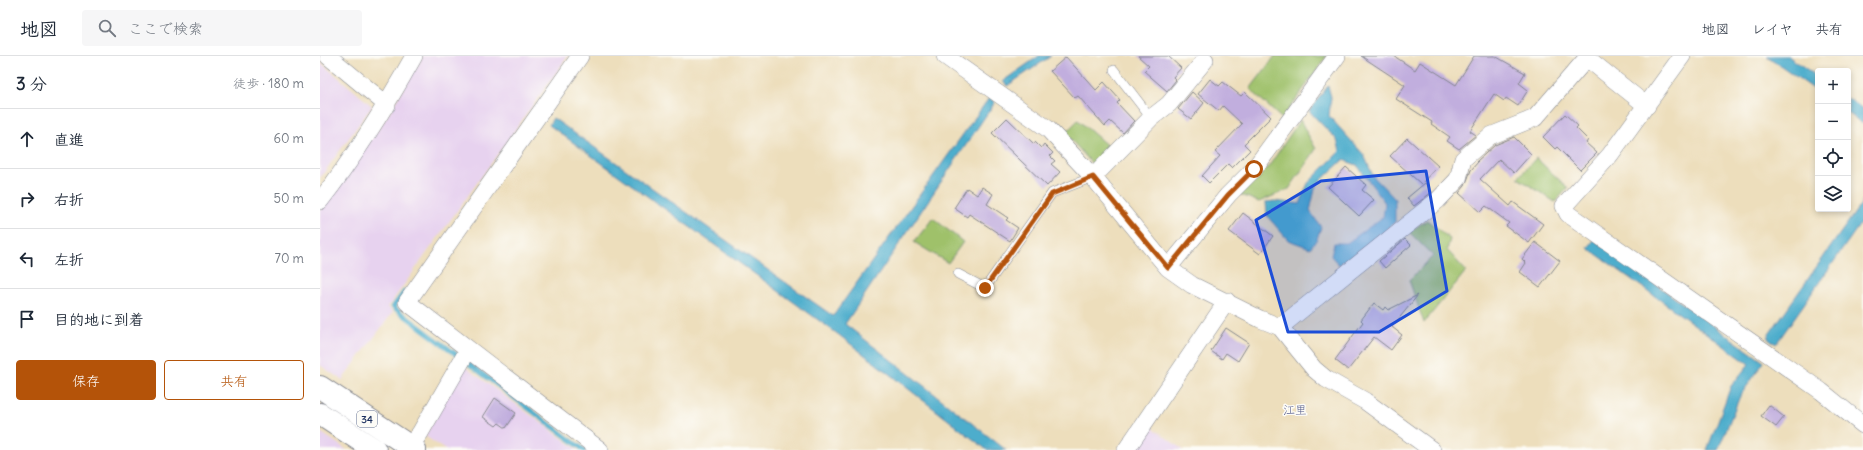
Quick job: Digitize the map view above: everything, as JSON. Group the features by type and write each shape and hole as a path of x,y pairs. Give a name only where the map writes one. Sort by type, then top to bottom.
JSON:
{"highway":[{"name":"34","path":"320,387 412,448"},
{"name":"34","path":"320,414 375,450"}],"street":[{"path":"328,56 387,105"},
{"path":"320,201 343,171 387,105 414,56"},
{"path":"580,56 407,302 464,357 600,450"},
{"path":"945,56 1048,129 1093,177 1168,268 1192,285 1227,301 1260,319 1280,327 1314,369 1326,379 1365,401 1432,450"},
{"path":"1168,268 1228,195 1254,169 1337,56"},
{"path":"1682,56 1610,155 1564,206 1568,214 1821,391 1863,425"},
{"path":"1280,327 1438,200 1458,179 1463,159 1490,136 1535,118 1588,58 1647,106"},
{"path":"1093,177 1151,118 1169,104 1205,60"},
{"path":"1126,450 1227,301"},
{"path":"412,448 464,357"}],"lane":[{"path":"1114,70 1151,118"},
{"path":"958,274 985,288 1052,194 1093,177"}],"highlighted area":[{"path":"1426,171 1447,291 1379,332 1288,332 1256,220 1321,181"}],"shaded area":[{"path":"423,56 568,56 388,307 393,312 342,380 320,365 320,211 384,121"},
{"path":"320,62 372,106 320,178"},
{"path":"464,366 578,450 446,450 425,436"},
{"path":"1149,425 1183,450 1132,450"},
{"path":"320,432 347,450 320,450"}],"green space":[{"path":"1275,56 1327,56 1282,119 1250,89"},
{"path":"1078,120 1110,148 1095,167 1065,133"},
{"path":"1300,120 1316,149 1289,189 1259,202 1239,194 1269,166"},
{"path":"1536,158 1568,188 1555,202 1518,178"},
{"path":"933,218 963,242 948,263 914,242"},
{"path":"1427,220 1450,239 1447,250 1466,271 1424,323 1409,280 1433,256 1409,232"}],"water":[{"path":"1039,56 1051,56 1007,86 1003,81"},
{"path":"1767,56 1788,56 1815,75 1815,90"},
{"path":"1328,86 1331,97 1329,116 1364,155 1373,176 1395,199 1395,222 1377,239 1339,265 1331,256 1334,243 1347,243 1383,217 1385,203 1357,165 1343,160 1316,185 1310,211 1321,227 1317,239 1310,248 1288,240 1267,216 1266,202 1275,201 1300,204 1308,183 1340,151 1337,140 1309,111"},
{"path":"989,98 995,102 845,324 1006,450 987,450 839,335 549,125 553,118 833,316"},
{"path":"1851,100 1863,109 1863,124 1851,115"},
{"path":"1863,201 1863,220 1776,344 1767,337"},
{"path":"1594,240 1764,362 1740,396 1718,450 1707,450 1731,386 1749,364 1588,248"}],"building":[{"path":"1138,56 1168,56 1181,68 1173,77 1176,80 1167,91 1144,71 1149,66"},
{"path":"1361,56 1394,56 1415,70 1420,62 1456,85 1474,56 1495,56 1525,73 1519,83 1528,90 1518,106 1506,98 1504,101 1494,94 1470,131 1476,135 1459,149 1447,141 1450,137 1431,124 1432,122 1396,99 1405,85"},
{"path":"1066,57 1096,90 1104,82 1120,100 1117,103 1134,121 1123,133 1110,121 1105,126 1078,96 1075,98 1050,71"},
{"path":"1210,79 1219,86 1223,82 1241,96 1245,92 1271,117 1244,144 1250,150 1232,168 1228,164 1209,183 1202,176 1220,156 1215,152 1242,124 1223,106 1219,111 1198,94"},
{"path":"1192,92 1204,103 1191,119 1178,109"},
{"path":"1565,114 1578,126 1576,128 1588,140 1586,143 1597,153 1580,170 1557,147 1555,149 1543,137"},
{"path":"1007,118 1034,144 1035,142 1041,148 1044,144 1053,153 1050,156 1055,161 1051,164 1060,172 1047,186 992,133"},
{"path":"1514,137 1531,154 1514,173 1499,159 1480,179 1510,206 1513,202 1543,224 1529,243 1506,226 1509,223 1486,206 1480,212 1459,193 1465,186 1471,170 1478,162 1477,161 1495,145"},
{"path":"1407,138 1438,166 1421,184 1390,156"},
{"path":"1346,167 1366,185 1362,190 1374,200 1359,216 1328,187"},
{"path":"1425,183 1432,192 1414,206 1407,198"},
{"path":"982,187 993,194 987,204 1008,218 1006,220 1018,228 1010,241 969,214 967,217 954,208 967,188 977,195"},
{"path":"1243,213 1273,236 1260,254 1229,231"},
{"path":"1405,239 1411,245 1385,268 1379,261"},
{"path":"1535,242 1560,261 1540,287 1520,272 1526,263 1522,259"},
{"path":"1418,295 1392,327 1402,335 1391,350 1374,337 1348,370 1335,360 1363,322 1361,320 1374,303 1383,310 1385,307 1388,310"},
{"path":"1226,328 1249,343 1238,361 1226,353 1222,359 1211,351"},
{"path":"495,398 516,413 506,428 499,423 496,426 483,417"},
{"path":"1769,405 1784,417 1776,427 1761,416"}],"waterway":[{"path":"404,292 393,307 584,450"}],"district":[{"name":"江里","path":"1295,410"}],"route":[{"path":"985,288 1052,194 1093,177 1168,268 1228,195 1254,169"}]}
